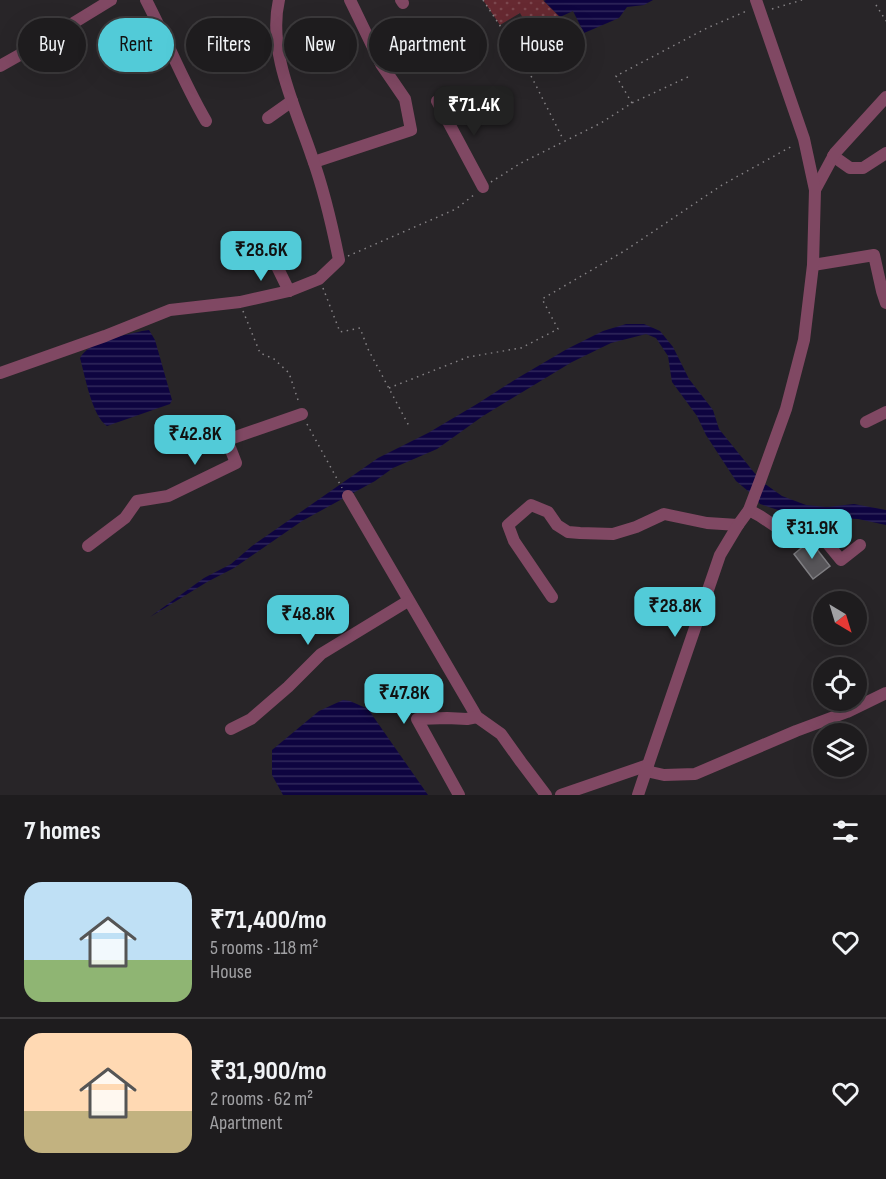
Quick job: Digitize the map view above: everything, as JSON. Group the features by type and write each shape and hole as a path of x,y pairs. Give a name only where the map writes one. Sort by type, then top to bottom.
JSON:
{"street":[{"path":"0,66 111,0"},
{"path":"146,0 162,30 189,93 206,121"},
{"path":"0,373 170,310 240,302 289,291 319,279 339,260 314,162 292,101 277,46 276,12 279,0"},
{"path":"314,162 411,130 405,99 381,64 351,0"},
{"path":"638,795 720,555 749,510 760,481 786,408 804,340 813,265 815,190 804,139 759,6"},
{"path":"815,190 833,156 886,97"},
{"path":"268,118 292,101"},
{"path":"438,101 483,187"},
{"path":"833,156 850,168 863,168 886,153"},
{"path":"813,265 874,255 886,248"},
{"path":"270,252 289,291"},
{"path":"874,255 886,303"},
{"path":"866,422 886,412"},
{"path":"87,546 125,518 137,501 168,496 236,463 227,440 302,414"},
{"path":"348,496 477,717 501,734 546,795"},
{"path":"552,597 514,541 508,525 531,505 548,512 557,525 568,532 613,534 636,527 664,514 707,523 738,525"},
{"path":"749,510 790,536 803,537 818,532 841,560 860,545"},
{"path":"231,729 251,719 321,654 408,601"},
{"path":"561,795 647,768 664,775 695,774 847,712 886,693"},
{"path":"459,795 417,718 467,720 477,717"}],"path":[{"path":"483,0 499,24"},
{"path":"632,103 616,76 707,28 759,6 802,0"},
{"path":"876,5 886,21"},
{"path":"529,72 564,141"},
{"path":"339,260 456,209 483,187 521,163 601,123 632,103 690,76"},
{"path":"389,388 468,357 521,348 558,329 542,299 626,250 722,185 804,139"},
{"path":"319,279 340,332 360,328 368,349 409,426"},
{"path":"240,302 260,353"}],"shaded area":[{"path":"483,0 543,0 560,17 523,18 520,13 512,18 499,18 499,24"},
{"path":"653,0 644,5 627,7 619,18 585,33 585,18 576,18 573,11 560,17 544,1"},
{"path":"626,324 644,324 660,331 673,347 689,379 713,410 719,429 761,481 782,496 806,505 827,507 854,504 886,510 886,525 858,519 790,514 760,504 736,481 706,435 697,416 672,382 668,356 656,338 646,334 611,343 572,362 483,416 437,449 393,468 375,481 302,521 234,568 150,617 204,578 231,564 252,546 378,458 428,433 567,349 603,331"},
{"path":"149,330 155,340 172,400 170,404 107,426 93,405 80,358 91,347 99,343"},
{"path":"343,700 368,709 428,795 283,795 272,775 272,750 319,711"}],"building":[{"path":"812,543 830,566 813,579 794,554 805,545"}]}
